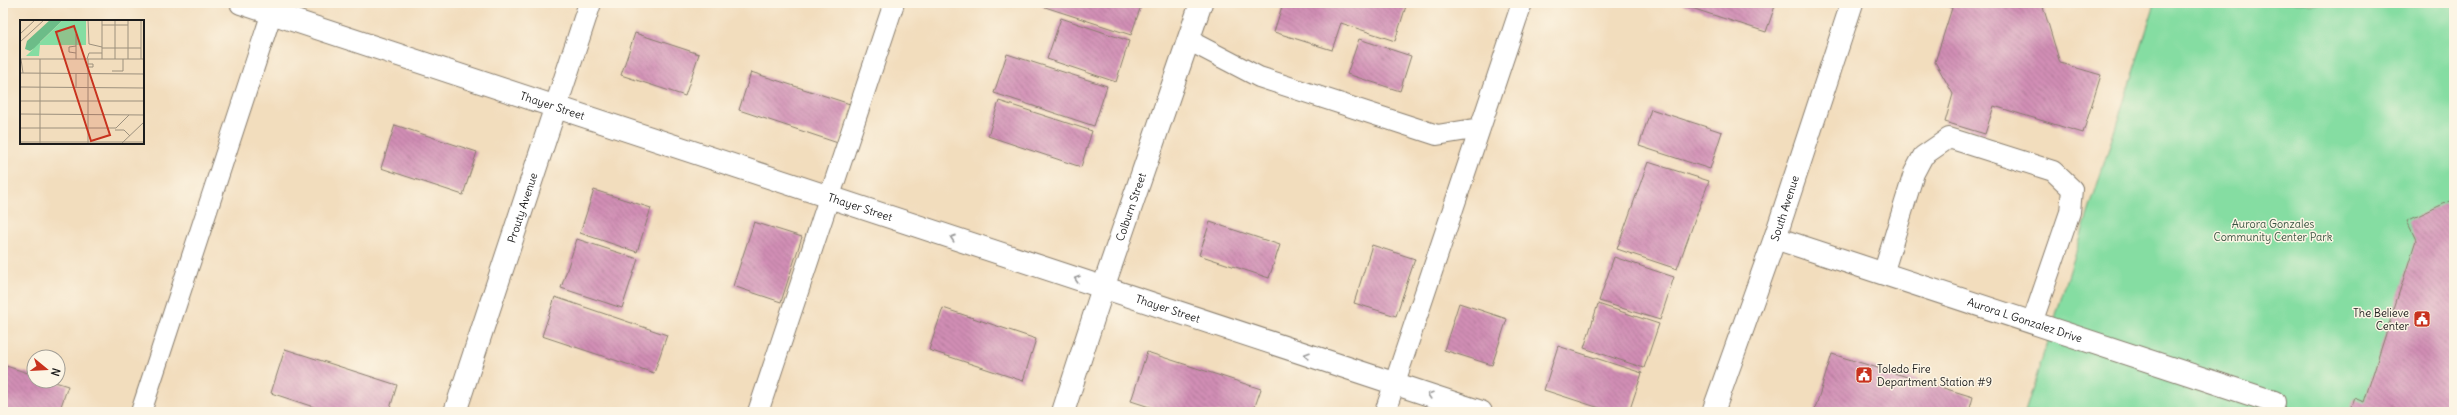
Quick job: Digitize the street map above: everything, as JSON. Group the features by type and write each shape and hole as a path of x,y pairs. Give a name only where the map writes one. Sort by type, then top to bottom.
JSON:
{"street":[{"name":"Thayer Street","path":"240,3 274,8 556,107 1481,412"},
{"name":"Prouty Avenue","path":"455,412 590,3"},
{"name":"Colburn Street","path":"1063,412 1103,288 1201,3"},
{"name":"South Avenue","path":"1713,412 1775,238 1852,3"},
{"name":"Aurora L Gonzalez Drive","path":"1775,238 2274,402"}],"lane":[{"path":"758,412 894,3"},
{"path":"1385,412 1522,3"},
{"path":"141,412 274,8"},
{"path":"1188,40 1259,77 1437,135 1480,128"},
{"path":"1884,274 1914,172 1923,156 1949,138 2053,171 2072,189 2070,212 2032,323"}],"green space":[{"name":"Aurora Gonzales Community Center Park","path":"2155,3 2454,3 2454,412 2025,412"}],"building":[{"path":"1043,3 1142,3 1131,35 1042,6"},
{"path":"1283,3 1407,3 1395,41 1341,23 1332,50 1274,32"},
{"path":"1683,3 1776,3 1766,32 1682,5"},
{"path":"1938,3 2042,3 2060,63 2101,75 2083,133 1994,106 1985,134 1945,122 1953,94 1935,62 1952,8"},
{"path":"1061,18 1129,41 1116,82 1047,59"},
{"path":"635,33 699,54 685,96 621,75"},
{"path":"1359,39 1411,56 1400,91 1347,74"},
{"path":"1007,54 1107,86 1094,126 994,93"},
{"path":"751,72 850,104 838,143 739,110"},
{"path":"999,101 1092,131 1081,167 988,136"},
{"path":"1651,109 1722,132 1710,169 1639,146"},
{"path":"395,125 477,152 463,195 381,168"},
{"path":"1648,162 1709,181 1677,269 1617,249"},
{"path":"594,190 651,208 637,252 580,233"},
{"name":"The Believe Center","path":"2454,199 2454,412 2349,412 2354,398 2364,402 2416,240 2407,221"},
{"path":"754,222 802,237 781,302 733,286"},
{"path":"1210,222 1280,245 1269,278 1199,255"},
{"path":"577,239 638,259 622,308 561,288"},
{"path":"1372,245 1415,259 1396,316 1354,303"},
{"path":"1614,257 1674,277 1660,320 1599,301"},
{"path":"555,297 667,335 654,373 542,336"},
{"path":"1459,303 1507,319 1492,365 1444,350"},
{"path":"1598,304 1659,324 1644,368 1584,348"},
{"path":"943,308 1036,339 1023,381 929,350"},
{"path":"1558,346 1642,373 1629,412 1612,412 1544,390"},
{"path":"285,349 397,385 389,412 329,412 271,393"},
{"path":"1147,352 1261,389 1253,412 1165,412 1131,401"},
{"name":"Toledo Fire Department Station #9","path":"1832,354 1973,397 1969,412 1814,412"},
{"path":"3,365 26,372 26,389 66,389 66,385 68,386 59,412 3,412"}],"place":[{"name":"The Believe Center","path":"2422,319"},
{"name":"Toledo Fire Department Station #9","path":"1864,375"}]}
